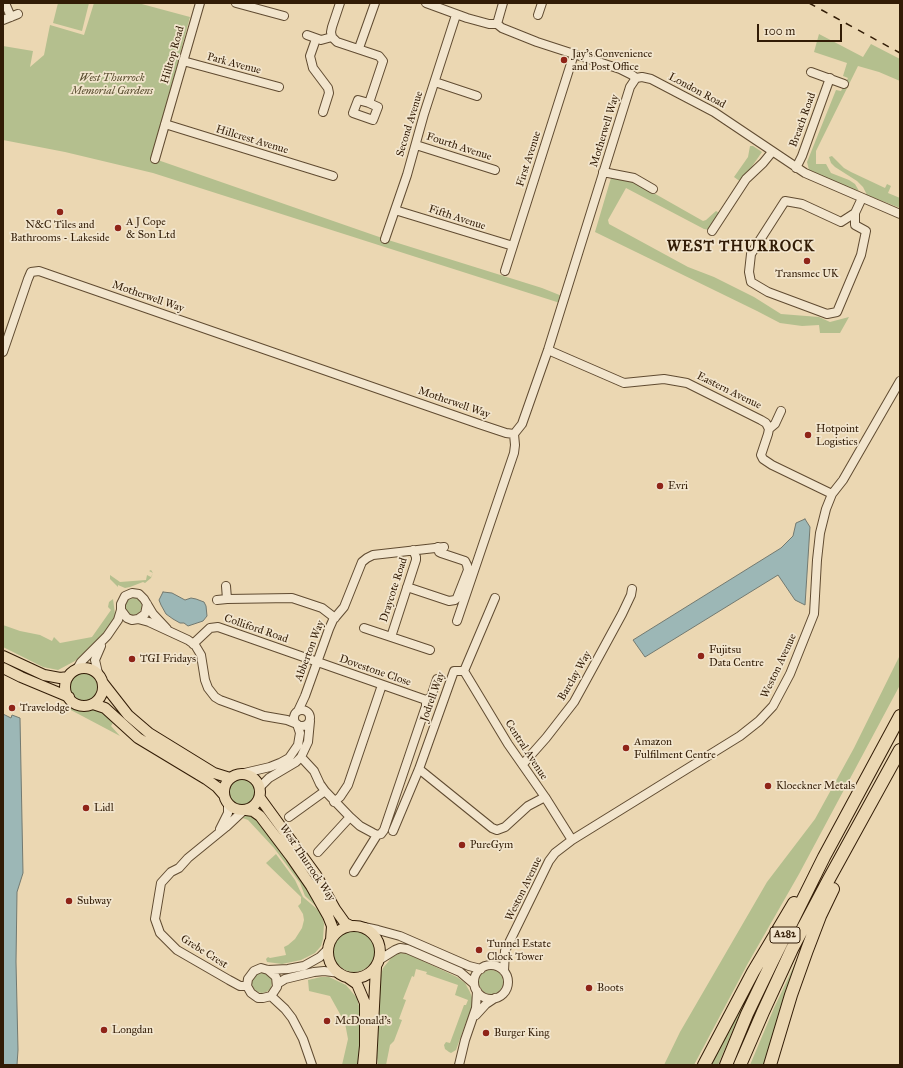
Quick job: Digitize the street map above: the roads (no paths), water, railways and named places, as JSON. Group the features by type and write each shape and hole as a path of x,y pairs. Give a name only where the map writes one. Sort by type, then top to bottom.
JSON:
{"highway":[{"name":"A282","path":"726,1065 747,1014 824,857 900,716"},
{"name":"A282","path":"740,1065 792,949 900,750"},
{"path":"770,1065 786,1009 806,950 837,880 852,839"},
{"path":"704,1065 775,934 824,857"}],"main road":[{"path":"3,656 44,675 60,678 68,677 77,669 88,668 98,673 103,683 128,715 149,733 214,773 230,778"},
{"path":"3,668 20,677 69,697"},
{"path":"68,677 66,687 69,697 73,702 79,705 85,706 93,704 102,695 103,683"},
{"path":"93,704 105,708 138,738 217,787 226,800 235,809 244,810 255,805 260,793 256,780 251,776 240,774 230,778 224,787 226,800"},
{"name":"West Thurrock Way","path":"260,793 316,875 340,917 345,923 351,926"},
{"name":"West Thurrock Way","path":"244,810 253,811 260,816 311,886 332,926 330,945"},
{"path":"363,1065 365,1003 357,984 343,975 331,963 329,957 330,945 339,930 351,926 364,927 371,932 378,941 380,949 377,963 371,1065"},
{"path":"343,975 355,978 363,976 369,973 377,963"}],"street":[{"path":"5,3 10,17"},
{"name":"Hilltop Road","path":"155,159 200,3"},
{"path":"236,3 284,16"},
{"path":"340,3 332,27 332,37 337,42 359,48 379,56 383,61 369,103"},
{"path":"359,48 374,3"},
{"name":"London Road","path":"426,3 456,15 483,23 497,24 502,28 526,38 626,71 636,78 642,77 651,80 714,112 796,168 814,178 900,214"},
{"path":"497,24 503,3"},
{"path":"538,15 540,4"},
{"name":"Second Avenue","path":"385,239 456,15"},
{"path":"306,35 316,39 325,40 332,37"},
{"path":"316,39 310,56 313,68 328,88 329,93 323,112"},
{"name":"First Avenue","path":"505,271 574,54"},
{"name":"Park Avenue","path":"183,61 279,87"},
{"path":"811,72 844,84"},
{"name":"Motherwell Way","path":"3,352 31,272 42,272 479,424 506,433 514,434 522,424 548,350 630,87 636,78"},
{"name":"Breach Road","path":"796,168 802,156 830,78"},
{"path":"435,82 477,96"},
{"name":"Hillcrest Avenue","path":"165,124 333,176"},
{"name":"Fourth Avenue","path":"416,145 495,170"},
{"path":"712,231 746,179 772,152"},
{"path":"603,172 634,178 653,188"},
{"path":"855,213 841,222 802,204 785,201 751,254 749,272 751,282 768,292 827,314 837,312 861,255 866,232 855,225 855,213 862,198"},
{"name":"Fifth Avenue","path":"395,210 513,246"},
{"name":"Eastern Avenue","path":"548,350 624,383 664,379 688,383 761,420 766,423 769,429"},
{"name":"Weston Avenue","path":"491,965 505,951 549,861 555,853 572,840 740,736 759,721 773,706 790,674 814,614 817,560 820,534 826,509 832,494 843,480 900,381"},
{"path":"781,411 775,424 769,429 761,455 763,459 772,465 832,494"},
{"path":"457,621 504,486 514,453 514,434"},
{"name":"Abberton Way","path":"296,713 305,696 329,629 335,618 344,607 359,566 364,560 373,555 441,547 439,552 465,561 468,565 468,570 457,598 453,601 407,587"},
{"name":"Draycote Road","path":"391,637 416,557 413,550"},
{"path":"226,586 227,599"},
{"name":"Barclay Way","path":"523,764 546,738 578,695 622,614 632,590"},
{"path":"98,673 95,660 105,639 118,620 122,600 125,596 132,593 141,596 169,632"},
{"path":"217,600 292,598 322,608 335,618"},
{"path":"464,671 495,598"},
{"path":"77,669 81,662 123,624 144,614 147,604"},
{"path":"121,610 126,618 148,622 193,644 199,650 201,655 205,680 208,688 215,697 220,700 234,706 273,718 286,720 300,726 306,725 310,721"},
{"name":"Colliford Road","path":"193,644 210,628 218,627 316,662"},
{"name":"Draycote Road","path":"364,628 430,650"},
{"name":"Dovestone Close","path":"316,662 426,700"},
{"name":"Jodrell Way","path":"419,769 454,671 464,671"},
{"name":"Central Avenue","path":"464,671 508,744 523,764 572,840"},
{"path":"354,872 377,835 381,834 384,830 426,708 426,700 431,697 437,679"},
{"path":"334,802 340,797 348,785 382,685"},
{"name":"Abberton Way","path":"305,696 306,705 309,712"},
{"path":"260,793 269,778 296,762 301,757 308,742 311,717 309,712 302,709 286,717 273,718"},
{"path":"240,774 270,767 289,758 298,745 300,733 294,720 296,713"},
{"path":"301,757 314,771 325,792 334,802 360,826 377,835"},
{"path":"393,832 419,769 492,828 497,830 502,829 528,806 545,798"},
{"path":"289,817 325,792"},
{"name":"Grebe Crest","path":"217,833 227,817 228,813 226,800"},
{"name":"Grebe Crest","path":"244,810 188,858 179,868 171,872 161,883 155,919 156,925 162,935 177,950 240,986 247,986"},
{"path":"318,852 350,817"},
{"path":"364,927 400,936 468,966 481,968 491,965 498,966 504,971 508,979 507,988 503,994 486,1004 474,1017"},
{"path":"268,970 276,976 277,984 275,990 271,996 258,998 250,993 247,986 248,979 254,970 261,968 268,970 288,969 304,966 320,957 330,945"},
{"path":"377,963 394,950 400,948 408,949 460,972 484,997 495,998"},
{"name":"Weston Avenue","path":"504,971 505,951"},
{"path":"459,1065 465,1040 474,1017 477,1004 476,976 481,968"},
{"path":"277,984 285,979 314,972 324,971 343,975"},
{"path":"271,996 292,1018 303,1039 312,1065"}],"water":[{"path":"805,519 810,527 805,605 795,600 778,575 645,657 633,640 781,548 793,536 796,523"},
{"path":"163,592 172,593 185,600 191,598 204,602 207,616 203,621 188,626 184,623 180,623 166,614 161,605 159,600"},
{"path":"3,714 11,718 12,715 20,718 23,873 17,892 17,1065 3,1065"}],"railway":[{"path":"809,3 900,53"}],"place":[{"name":"Jay's Convenience and Post Office","path":"564,60"},
{"name":"N&C Tiles and Bathrooms - Lakeside","path":"60,212"},
{"name":"A J Cope & Son Ltd","path":"118,228"},
{"name":"Transmec UK","path":"807,261"},
{"name":"Hotpoint Logistics","path":"808,435"},
{"name":"Evri","path":"660,486"},
{"name":"Fujitsu Data Centre","path":"701,656"},
{"name":"TGI Fridays","path":"132,659"},
{"name":"Travelodge","path":"12,708"},
{"name":"Amazon Fulfilment Centre","path":"626,748"},
{"name":"Kloeckner Metals","path":"768,786"},
{"name":"Lidl","path":"86,808"},
{"name":"PureGym","path":"462,845"},
{"name":"Subway","path":"69,901"},
{"name":"Tunnel Estate Clock Tower","path":"479,950"},
{"name":"Boots","path":"589,988"},
{"name":"McDonald's","path":"327,1021"},
{"name":"Longdan","path":"104,1030"},
{"name":"Burger King","path":"486,1033"}],"district":[{"name":"WEST THURROCK","path":"741,247"}],"park label":[{"name":"West Thurrock Memorial Gardens","path":"112,84"}]}
